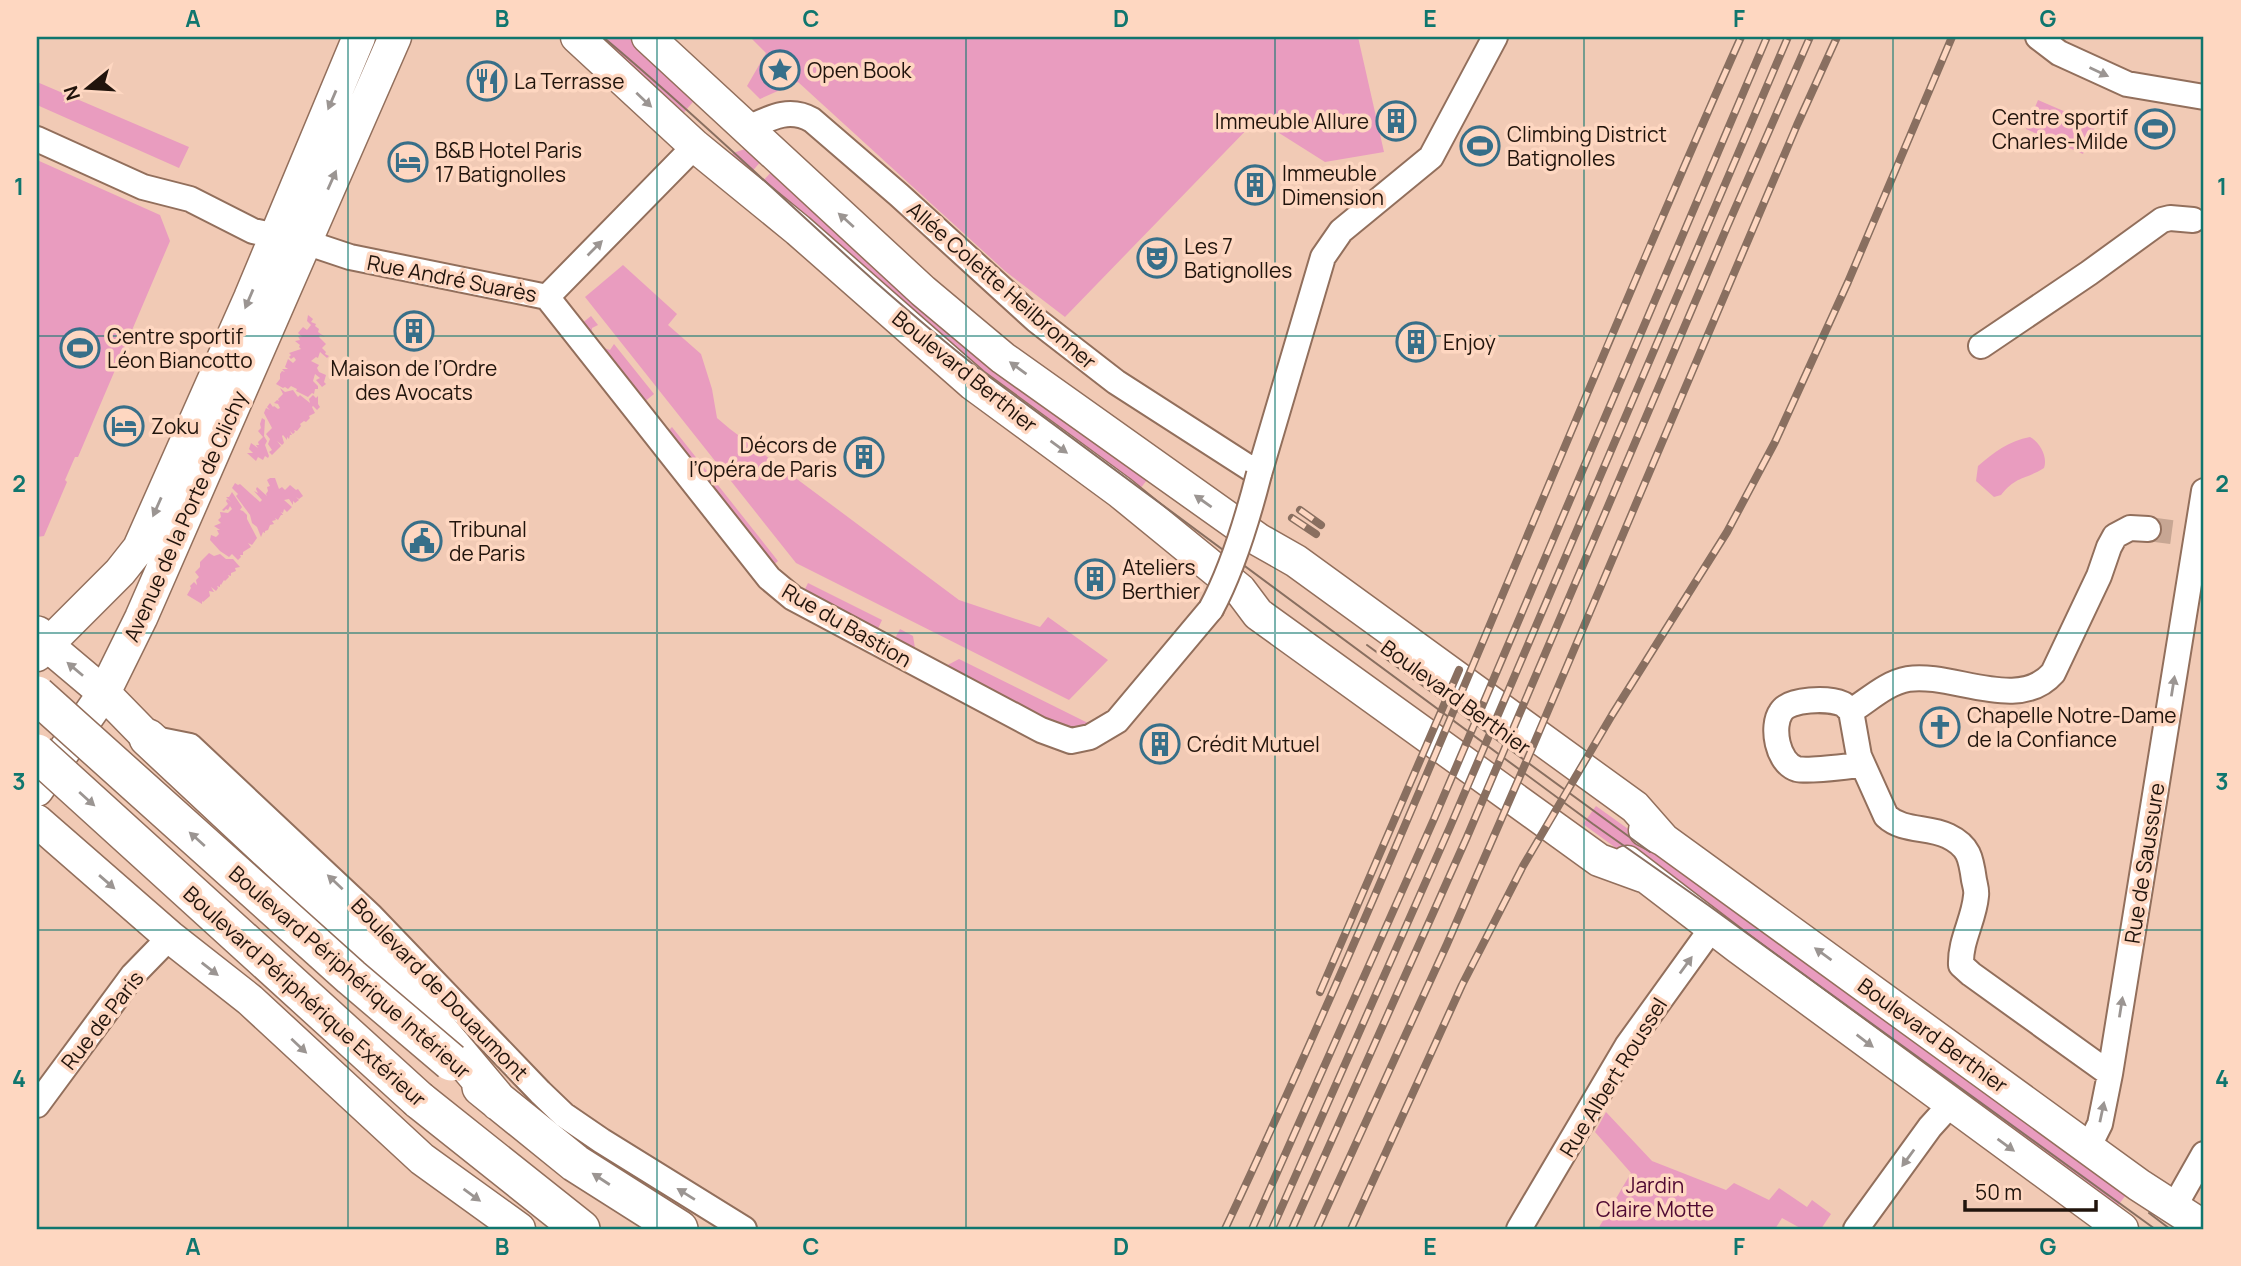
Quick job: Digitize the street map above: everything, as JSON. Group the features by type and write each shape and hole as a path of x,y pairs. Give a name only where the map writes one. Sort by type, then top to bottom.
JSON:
{"highway":[{"name":"Boulevard Périphérique Intérieur","path":"37,695 351,977 499,1102 575,1163 679,1229"},
{"path":"148,738 345,922 499,1102"},
{"name":"Boulevard Périphérique Extérieur","path":"37,753 419,1100 581,1229"}],"main road":[{"name":"Avenue de la Porte de Clichy","path":"40,645 120,572 139,548 250,298 359,37"},
{"name":"Avenue de la Porte de Clichy","path":"37,790 104,693 154,590 395,37"},
{"name":"Boulevard Berthier","path":"576,37 695,146 798,230 973,384 1120,492 1240,590 1267,599 1610,848 1643,876 2122,1229"},
{"name":"Boulevard Berthier","path":"648,37 903,273 1003,358 1259,540 1286,574 1627,821 1664,840 2192,1221"},
{"path":"695,146 748,128"},
{"path":"40,645 104,693 148,738"},
{"path":"37,821 170,937 250,1000 422,1159 519,1229"}],"street":[{"name":"Rue du Bastion","path":"547,297 760,567 782,590 1041,730 1071,741 1090,737 1117,721 1209,610 1219,593 1253,499 1323,257 1341,231 1431,157 1495,37"},
{"path":"2038,37 2059,53 2127,84 2204,97"},
{"name":"Allée Colette Heilbronner","path":"748,128 788,113 812,120 1036,320 1116,382 1259,474"},
{"name":"Rue André Suarès","path":"37,139 143,187 190,199 253,232 305,243 350,257 547,297 695,146"},
{"path":"1981,346 2162,220 2193,220"},
{"name":"Rue de Saussure","path":"2088,1148 2100,1124 2110,1074 2187,535 2204,491"},
{"path":"1851,711 1891,684 1906,680 1922,678 2006,690 2032,689 2045,682 2053,673 2115,536 2130,528 2148,529"},
{"path":"1862,765 1798,769 1784,761 1778,747 1779,715 1782,710 1792,702 1829,700 1842,704 1851,711 1862,765 1882,808 1894,823 1948,836 1962,844 1971,858 1976,895 1960,950 1961,965 2110,1074"},
{"name":"Boulevard de Douaumont","path":"148,738 190,746 371,916 564,1115 744,1229"},
{"name":"Rue Albert Roussel","path":"1519,1229 1627,1046 1713,928"},
{"name":"Rue de Paris","path":"37,1105 132,975 170,937"},
{"path":"1856,1229 1930,1127 1951,1105"},
{"path":"2192,1221 2204,1154"}],"green space":[{"path":"593,37 631,37 698,96 681,116"},
{"path":"1358,37 1384,152 1325,162 1257,119 1065,317 1005,271 798,82 760,99 747,86 766,53 752,39"},
{"path":"37,82 189,147 179,168 37,105"},
{"path":"2038,100 2096,125 2083,154 2026,129"},
{"path":"748,148 762,160 750,174 731,156"},
{"name":"Centre sportif Léon Biancotto","path":"37,160 160,215 170,241 78,457 75,457 65,480 67,482 44,536 37,537"},
{"path":"773,170 1150,476 1137,493 981,378 761,183"},
{"path":"623,265 677,314 668,325 701,354 712,389 717,418 730,429 959,600 1040,627 1048,617 1108,660 1069,700 796,563 585,297"},
{"path":"308,315 319,329 318,332 325,337 319,337 326,344 322,348 329,356 327,358 320,352 318,358 311,361 319,365 319,372 326,375 326,384 322,387 316,380 320,378 315,374 313,381 318,389 308,397 291,386 288,389 276,384 282,371 285,372 282,369 288,369 285,367 288,359 293,363 296,360 289,357 289,353 301,349 295,341 300,340 298,336 302,337 298,333 303,327 307,330 311,325 307,321"},
{"path":"591,316 598,325 592,328 592,333 604,348 610,350 614,344 654,394 643,403 581,324"},
{"path":"280,388 285,392 293,390 298,397 300,395 310,403 309,399 313,395 316,398 318,396 320,407 317,410 312,407 315,413 300,424 293,434 290,431 292,435 289,439 282,436 282,445 277,441 281,446 272,455 268,444 270,439 266,434 272,428 264,413 266,408 270,410 267,407 270,403 273,407 280,408 274,403 279,401 283,394"},
{"path":"262,418 265,420 265,445 269,456 265,456 263,460 258,457 256,461 247,453 253,453 249,449 251,443 258,448 256,445 259,445 258,442 263,437 258,431"},
{"path":"672,427 778,561 771,567 666,433"},
{"path":"2030,437 2042,450 2044,468 2017,481 2001,495 1994,497 1976,481 1978,466 2002,448"},
{"path":"275,478 279,489 282,487 285,490 290,485 298,489 303,496 299,499 296,497 299,500 295,503 293,501 293,505 289,499 284,500 292,507 287,512 284,509 283,513 281,512 283,515 272,521 274,524 263,532 261,537 236,496 238,494 232,488 235,483 240,484 260,502 262,500 254,491 258,493 257,487 267,496 267,487 270,486 267,480"},
{"path":"232,492 242,507 240,510 247,515 257,538 252,545 248,543 251,547 240,555 238,560 232,554 229,557 220,551 210,540 211,535 216,537 219,534 217,530 220,530 214,526 221,523 218,520 221,517 220,512 228,513 232,509 230,506 228,510 222,510 228,504 227,499 231,502 226,497"},
{"path":"209,553 233,559 240,567 235,568 236,571 231,573 231,576 228,575 220,587 217,586 216,591 211,587 214,592 209,591 210,596 202,601 202,604 187,595 194,582 197,585 196,580 199,577 195,572"},
{"path":"808,583 882,620 876,633 803,593"},
{"path":"900,629 913,636 916,654 893,642"},
{"path":"959,659 1090,724 1072,730 1060,728 942,668"},
{"path":"1596,806 2131,1188 2114,1211 1583,824"},
{"name":"Jardin Claire Motte","path":"1606,1112 1652,1161 1726,1190 1734,1183 1769,1200 1779,1188 1807,1207 1812,1200 1831,1214 1821,1229 1802,1229 1782,1218 1775,1229 1598,1229 1631,1173 1595,1132"}],"tunnel":[{"path":"2148,529 2178,533"}],"tram line":[{"path":"603,37 699,120 886,291 983,372 1593,824 2155,1229"},
{"path":"1367,645 1650,852"},
{"path":"2149,1213 2170,1229"}],"railway":[{"path":"1225,1229 1423,784 1741,37"},
{"path":"1252,1229 1434,819 1767,37"},
{"path":"1272,1229 1450,827 1788,37"},
{"path":"1292,1229 1467,837 1810,37"},
{"path":"1317,1229 1447,944 1837,37"},
{"path":"1351,1229 1462,985 1523,866 1612,715 1727,532 1775,442 1848,282 1952,37"},
{"path":"1300,510 1321,525"},
{"path":"1292,518 1316,534"},
{"path":"1320,992 1459,670"}],"place":[{"name":"Open Book","path":"780,70"},
{"name":"La Terrasse","path":"487,81"},
{"name":"Immeuble Allure","path":"1396,121"},
{"name":"Centre sportif Charles-Milde","path":"2155,129"},
{"name":"Climbing District Batignolles","path":"1480,146"},
{"name":"B&B Hotel Paris 17 Batignolles","path":"408,162"},
{"name":"Immeuble Dimension","path":"1255,185"},
{"name":"Les 7 Batignolles","path":"1157,258"},
{"name":"Maison de l’Ordre des Avocats","path":"414,331"},
{"name":"Enjoy","path":"1416,342"},
{"name":"Centre sportif Léon Biancotto","path":"80,348"},
{"name":"Zoku","path":"124,426"},
{"name":"Décors de l’Opéra de Paris","path":"864,457"},
{"name":"Tribunal de Paris","path":"422,541"},
{"name":"Ateliers Berthier","path":"1095,579"},
{"name":"Chapelle Notre-Dame de la Confiance","path":"1940,727"},
{"name":"Crédit Mutuel","path":"1160,744"}]}
